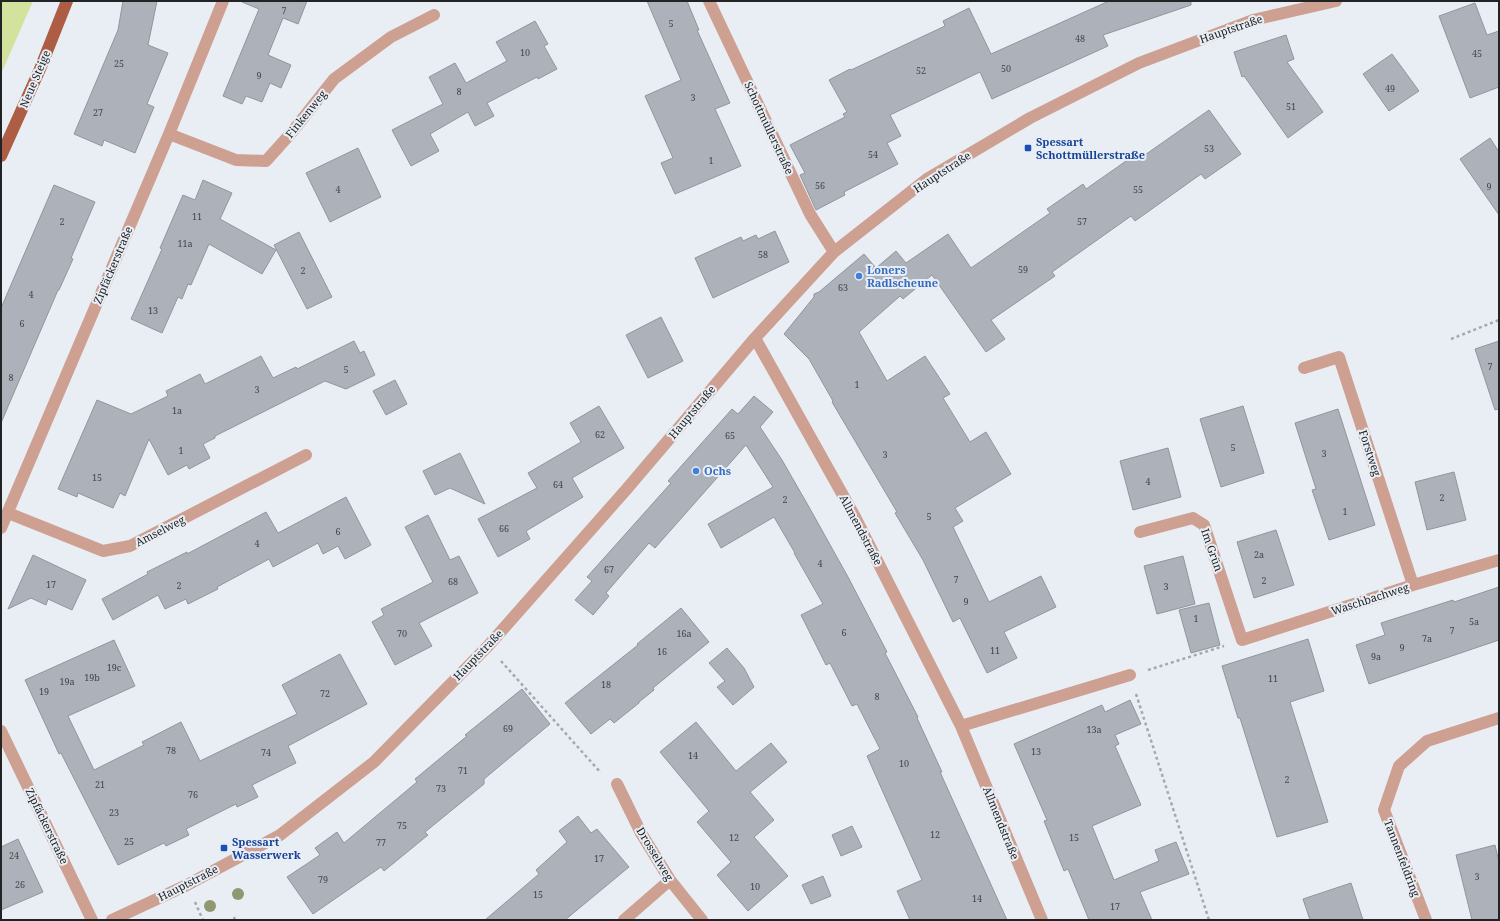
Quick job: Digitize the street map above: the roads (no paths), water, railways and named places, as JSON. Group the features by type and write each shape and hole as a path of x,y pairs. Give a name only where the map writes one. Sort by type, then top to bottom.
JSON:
{"main road":[{"name":"Neue Steige","path":"1,156 40,69 67,1"}],"street":[{"name":"Zipfäckerstraße","path":"1,528 169,134 223,1"},
{"name":"Schottmüllerstraße","path":"709,1 810,214 834,252"},
{"name":"Hauptstraße","path":"112,920 187,885 280,835 374,762 488,646 625,491 755,338 834,252 928,179 1030,118 1140,62 1253,20 1336,1"},
{"name":"Finkenweg","path":"169,134 236,160 266,161 292,132 334,79 391,37 434,15"},
{"name":"Allmendstraße","path":"755,338 854,515 961,726 1042,920"},
{"name":"Forstweg","path":"1304,368 1339,357 1412,584"},
{"name":"Amselweg","path":"8,513 103,551 130,546 306,455"},
{"name":"Im Grün","path":"1140,532 1193,518 1204,525 1242,640"},
{"name":"Waschbachweg","path":"1242,640 1412,584 1499,560"},
{"path":"961,726 1130,676"},
{"name":"Tannenfeldring","path":"1426,920 1384,810 1399,766 1427,741 1499,718"},
{"name":"Zipfäckerstraße","path":"1,731 92,920"},
{"name":"Drosselweg","path":"617,784 641,832 670,880 702,920"},
{"path":"624,920 670,880"}],"place":[{"name":"Spessart Schottmüllerstraße","path":"1028,148"},
{"name":"Loners Radlscheune","path":"859,276"},
{"name":"Ochs","path":"696,471"},
{"name":"Spessart Wasserwerk","path":"224,848"}]}
